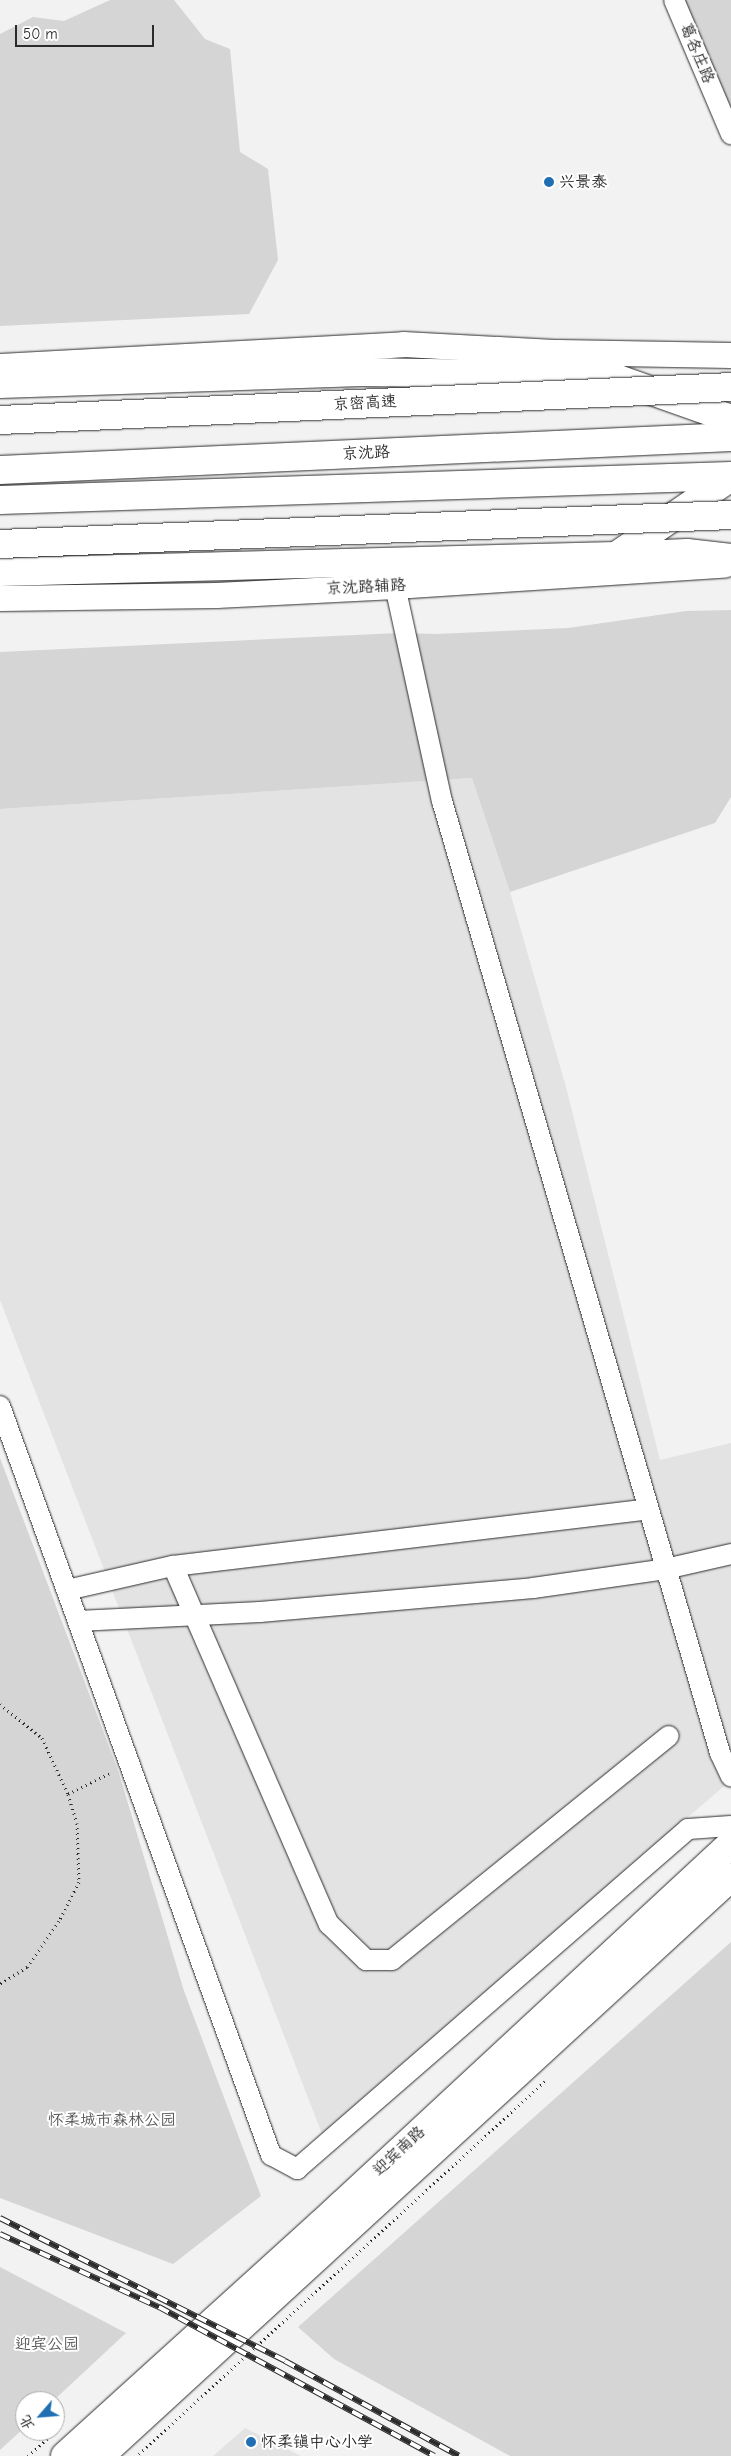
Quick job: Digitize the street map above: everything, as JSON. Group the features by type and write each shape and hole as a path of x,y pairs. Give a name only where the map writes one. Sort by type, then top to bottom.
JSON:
{"main road":[{"path":"0,384 362,372 511,374 566,372 618,379 731,419"},
{"name":"京密高速","path":"0,420 731,387"},
{"name":"京沈路","path":"0,470 731,437"},
{"path":"0,500 731,476"},
{"path":"616,556 731,476"},
{"path":"0,544 731,515"},
{"path":"0,572 616,556 687,552 731,558"},
{"name":"迎宾南路","path":"66,2456 320,2225 731,1844"},
{"name":"迎宾南路","path":"100,2456 731,1877"}],"street":[{"name":"葛各庄路","path":"674,0 731,134"},
{"path":"0,366 403,344 558,352 731,355"},
{"name":"京沈路辅路","path":"0,598 216,594 395,586 731,564"},
{"path":"395,586 442,801 720,1754 731,1777"},
{"path":"0,1406 271,2155 297,2169 688,1829 731,1826"},
{"path":"66,1590 173,1566 649,1509"},
{"path":"78,1621 260,1612 533,1588 666,1569 731,1554"},
{"path":"173,1566 192,1615 329,1924 366,1960 392,1960 669,1736"}],"path":[{"path":"0,1704 42,1738 68,1794 77,1823 79,1882 59,1921 27,1968 0,1984"},
{"path":"68,1794 129,1764"},
{"path":"137,2456 550,2077"}],"shaded area":[{"path":"472,778 510,892 566,1087 660,1460 731,1443 731,1780 322,2134 0,1300 0,809"},
{"name":"怀柔镇中心小学","path":"245,2428 301,2456 213,2456"}],"green space":[{"path":"110,0 174,0 205,39 230,49 240,152 268,169 278,260 249,314 0,326 0,34 33,17 64,21"},
{"path":"683,0 731,0 731,109"},
{"path":"731,610 731,797 715,823 510,892 472,778 0,809 0,652 398,633 436,634 568,628 686,611"},
{"name":"怀柔城市森林公园","path":"0,1458 118,1770 184,1991 261,2196 173,2264 0,2198"},
{"path":"731,1942 731,2456 510,2456 334,2359 298,2327"},
{"name":"迎宾公园","path":"0,2267 126,2333 64,2391 15,2391 15,2436 0,2450"}],"railway":[{"path":"0,2218 285,2361 459,2456"},
{"path":"0,2234 159,2307 434,2456"}],"place":[{"name":"兴景泰","path":"549,182"},
{"name":"怀柔镇中心小学","path":"251,2442"}]}
